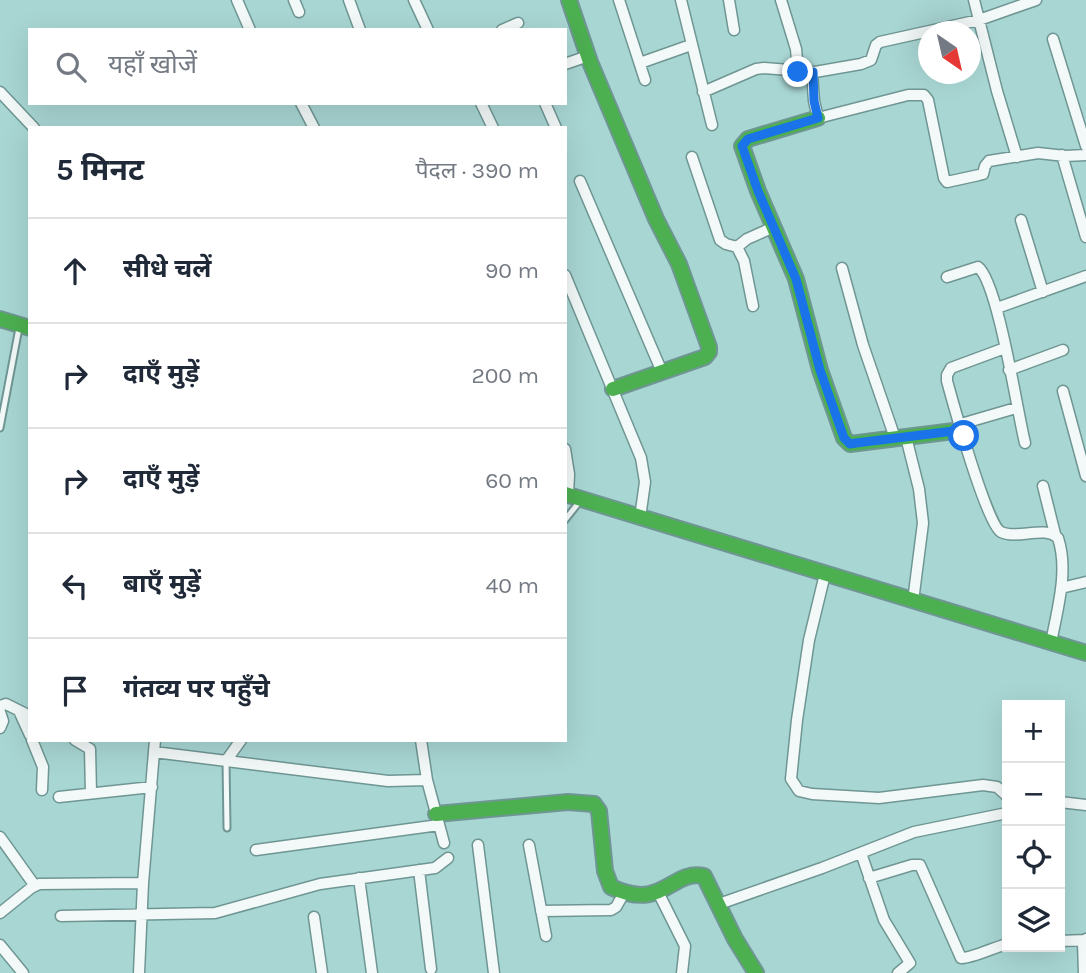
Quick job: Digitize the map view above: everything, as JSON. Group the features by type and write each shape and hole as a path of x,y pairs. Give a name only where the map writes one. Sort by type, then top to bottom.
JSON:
{"street":[{"path":"237,0 249,28"},
{"path":"294,0 299,12"},
{"path":"349,0 359,28"},
{"path":"414,0 427,28"},
{"path":"569,0 588,55 656,219 679,264 709,347 705,357 613,389"},
{"path":"619,0 645,80"},
{"path":"681,0 712,125"},
{"path":"729,0 734,30"},
{"path":"781,0 796,49 798,72"},
{"path":"974,0 1017,157"},
{"path":"703,92 755,69 813,72 868,62 880,42 979,20 1036,0"},
{"path":"507,28 518,23"},
{"path":"1054,39 1086,146"},
{"path":"640,62 691,45"},
{"path":"567,63 588,55"},
{"path":"813,72 814,101 818,118"},
{"path":"0,92 32,126"},
{"path":"1016,408 962,427 856,443 846,442 820,370 798,286 743,151 743,141 818,118 921,93 928,100 947,182 979,175 989,161 1038,153 1086,155"},
{"path":"302,105 313,126"},
{"path":"482,105 492,126"},
{"path":"546,105 555,126"},
{"path":"1062,155 1084,221 1086,237"},
{"path":"692,157 720,240 737,247 744,261 753,306"},
{"path":"580,181 662,372"},
{"path":"1021,220 1043,292"},
{"path":"737,247 747,239 774,227"},
{"path":"947,276 978,267 985,274 997,308 1025,443"},
{"path":"842,268 863,345 919,489 923,523 913,601"},
{"path":"997,308 1086,276"},
{"path":"567,280 644,470 645,491 640,518"},
{"path":"0,319 24,327"},
{"path":"1005,348 948,371 947,381 994,526 1004,534 1055,534"},
{"path":"1009,370 1063,350"},
{"path":"1063,391 1086,476"},
{"path":"567,462 572,496 1086,653"},
{"path":"1043,486 1055,534 1061,546 1060,588 1051,643"},
{"path":"825,574 809,640 797,720 791,779 799,791 879,798 983,785 997,787 1002,792"},
{"path":"1060,588 1086,582"},
{"path":"0,706 6,704 28,715"},
{"path":"19,711 28,731"},
{"path":"0,712 3,721 0,728"},
{"path":"33,742 43,767 43,790"},
{"path":"78,742 90,749 92,793"},
{"path":"139,973 155,742"},
{"path":"226,761 240,742"},
{"path":"421,742 427,780 443,844"},
{"path":"154,752 388,781 427,780"},
{"path":"59,797 152,787"},
{"path":"256,850 437,820 568,802 594,804 599,811 606,879 611,887 633,896 659,894 684,878 699,874 707,881 735,939 756,973"},
{"path":"1065,803 1086,805"},
{"path":"719,904 914,832 1002,814"},
{"path":"0,837 4,850 35,886"},
{"path":"478,845 494,973"},
{"path":"529,845 546,936"},
{"path":"861,853 884,920 910,963 898,973"},
{"path":"61,916 215,913 320,884 435,868 448,858"},
{"path":"869,878 920,865 961,958 1002,946"},
{"path":"419,870 431,969"},
{"path":"359,878 372,973"},
{"path":"0,913 35,886 144,883"},
{"path":"541,911 611,910 616,907 624,893"},
{"path":"659,894 685,946 682,973"},
{"path":"314,917 323,973"},
{"path":"1065,941 1085,939 1083,973"},
{"path":"0,945 23,973"}],"lane":[{"path":"0,428 24,327"},
{"path":"567,513 572,496"},
{"path":"226,761 227,828"}],"traffic: fast":[{"path":"569,0 590,62 656,219 679,264 709,347 705,357 613,389"},
{"path":"818,118 748,139 742,146 758,191 796,279 820,370 844,438 850,444 962,430"},
{"path":"0,319 28,327"},
{"path":"567,495 1086,653"},
{"path":"436,814 568,802 594,804 599,811 605,871 611,887 643,895 655,893 683,878 704,876 735,939 756,973"}],"route":[{"path":"798,72 813,72 813,92 818,118 748,139 743,141 742,146 758,191 796,279 820,370 844,438 850,444 962,430 964,436"}]}
